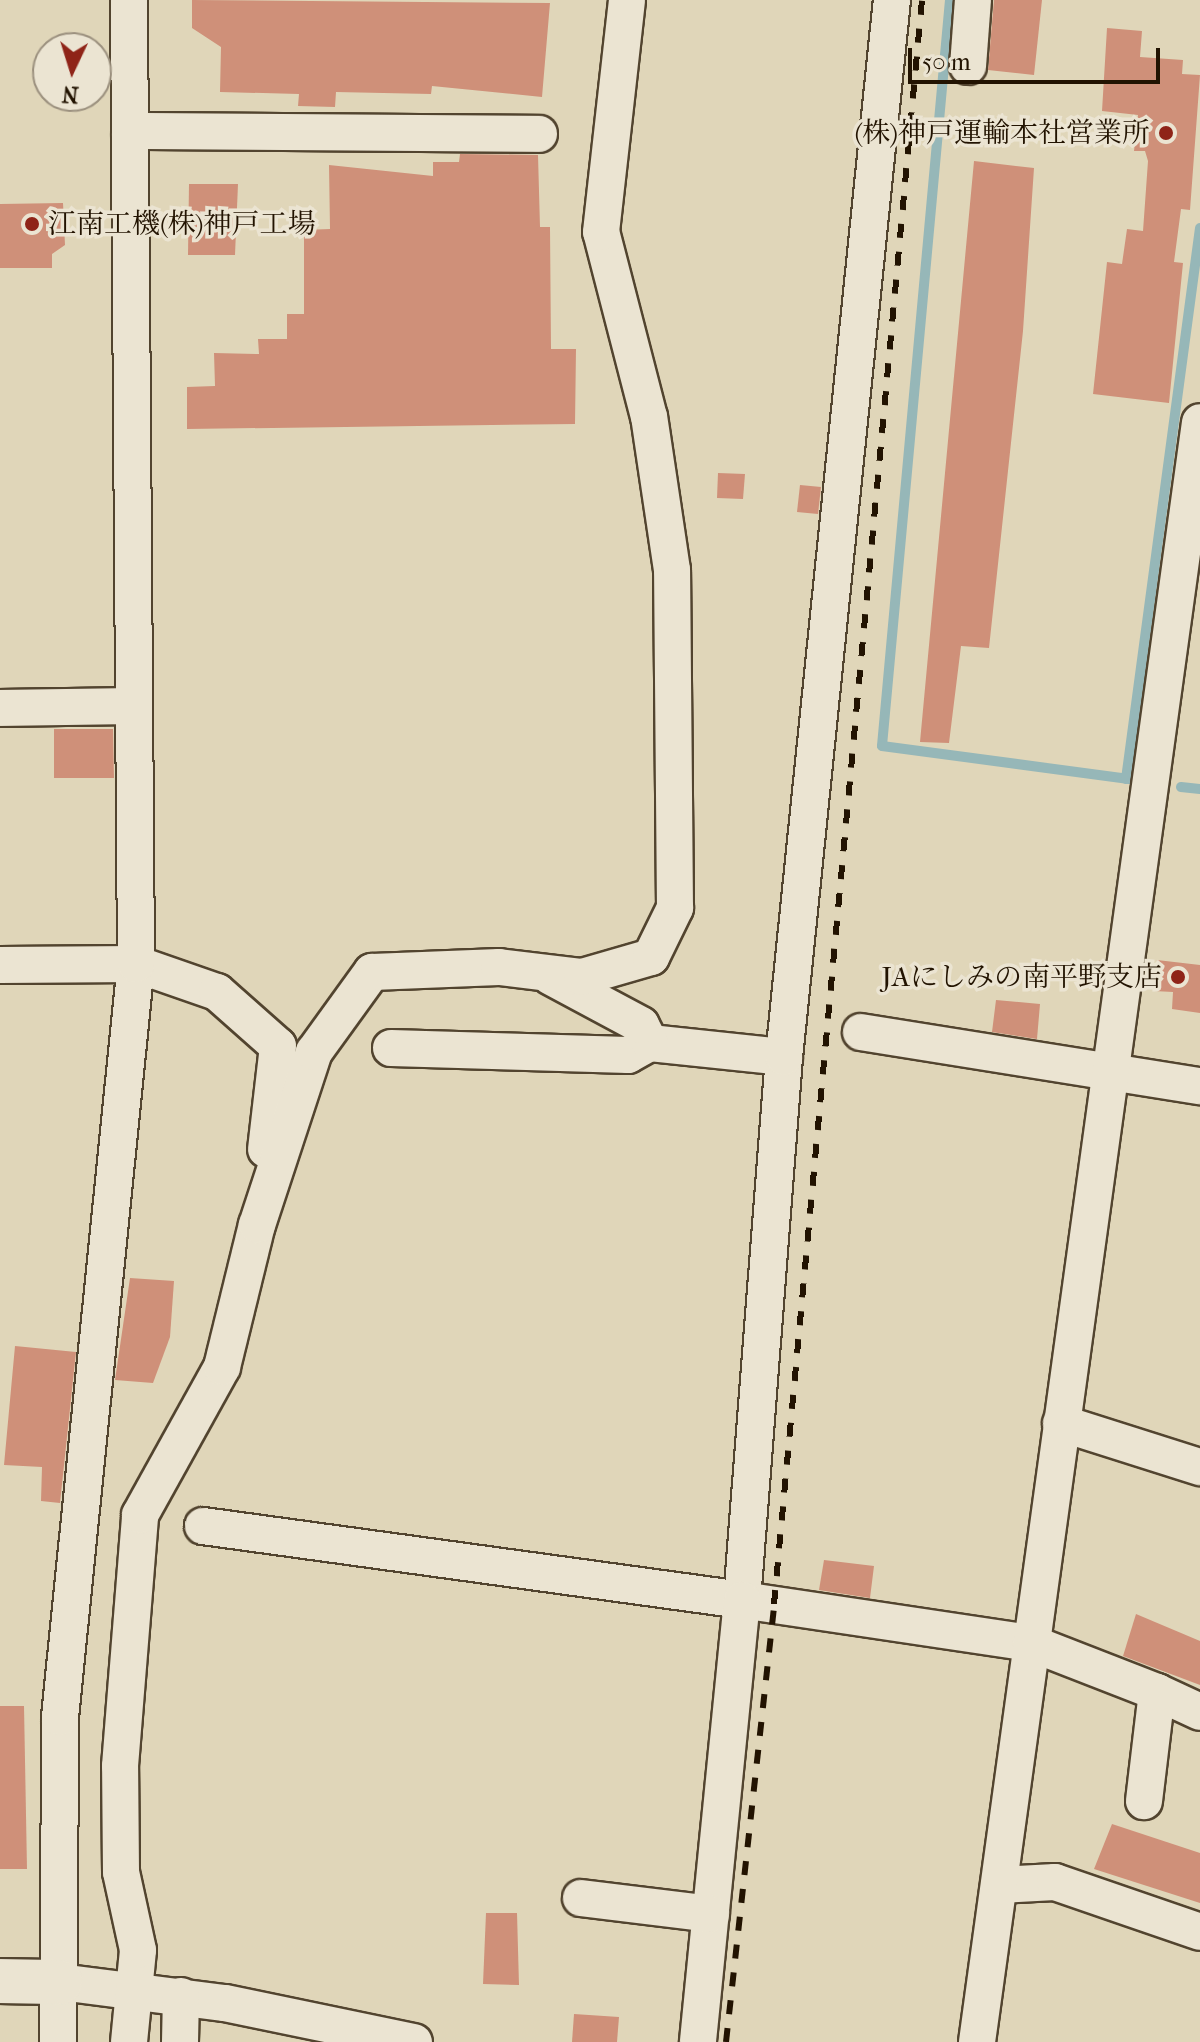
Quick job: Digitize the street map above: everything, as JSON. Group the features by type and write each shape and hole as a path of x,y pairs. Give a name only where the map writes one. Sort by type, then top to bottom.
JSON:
{"street":[{"path":"58,2042 60,1717 136,964 129,0"},
{"path":"129,2042 138,1950 121,1872 120,1766 140,1515 222,1367 257,1225 314,1052 372,972 542,972 582,977 651,957 675,908 672,570 649,417 601,232 627,0"},
{"path":"698,2042 742,1600 784,1057 892,0"},
{"path":"968,66 973,0"},
{"path":"130,131 539,134"},
{"path":"977,2042 1110,1074 1194,517 1200,422"},
{"path":"0,708 133,706"},
{"path":"0,965 136,964 217,992 278,1046 257,1225"},
{"path":"542,972 641,1025 650,1043"},
{"path":"861,1032 1200,1086"},
{"path":"391,1048 628,1055 650,1043 784,1057"},
{"path":"1061,1423 1200,1467"},
{"path":"203,1526 1031,1643 1200,1712"},
{"path":"1144,1801 1157,1692"},
{"path":"999,1885 1055,1882 1200,1932"},
{"path":"581,1898 711,1914"},
{"path":"0,1981 134,1988 414,2042"},
{"path":"180,2042 181,1996"}],"building":[{"path":"192,0 550,3 542,97 432,86 431,94 336,92 335,107 298,106 299,94 220,92 221,47 192,28"},
{"path":"994,0 1042,0 1034,75 988,70"},
{"path":"1107,28 1142,31 1140,57 1183,60 1182,74 1200,75 1190,210 1181,209 1174,262 1183,263 1169,403 1093,394 1107,262 1122,264 1127,229 1143,231 1148,161 1145,151 1134,151 1138,115 1102,111"},
{"path":"460,154 538,155 540,227 550,227 551,349 576,349 575,424 187,429 187,387 215,386 214,353 259,354 258,339 287,339 287,314 304,314 304,230 330,229 329,165 433,176 433,162 459,162"},
{"path":"974,161 1034,168 1023,331 989,648 961,646 949,743 920,742"},
{"path":"189,184 238,184 235,255 188,255"},
{"name":"江南工機(株)神戸工場","path":"63,203 65,245 52,254 52,268 0,268 0,204"},
{"path":"718,473 745,474 743,499 717,498"},
{"path":"800,485 821,487 818,514 797,512"},
{"path":"54,729 113,729 114,778 54,778"},
{"name":"JAにしみの南平野支店","path":"1157,960 1200,965 1200,1013 1172,1009 1173,992 1154,991"},
{"path":"996,1000 1040,1004 1037,1039 992,1032"},
{"path":"130,1278 174,1281 170,1337 153,1383 115,1380"},
{"path":"15,1346 76,1352 60,1503 41,1501 42,1467 4,1465"},
{"path":"824,1560 874,1566 870,1598 819,1590"},
{"path":"1136,1614 1200,1641 1200,1685 1123,1656"},
{"path":"0,1706 24,1706 27,1869 0,1869"},
{"path":"1112,1824 1200,1853 1200,1903 1094,1869"},
{"path":"486,1913 517,1913 519,1985 483,1984"},
{"path":"574,2014 619,2017 617,2042 572,2042"}],"waterway":[{"path":"950,0 882,746 1129,779"},
{"path":"1126,779 1200,228"},
{"path":"1181,787 1200,789"}],"railway":[{"path":"726,2042 774,1604 922,0"}],"place":[{"name":"(株)神戸運輸本社営業所","path":"1166,133"},
{"name":"江南工機(株)神戸工場","path":"32,224"},
{"name":"JAにしみの南平野支店","path":"1178,977"}]}
